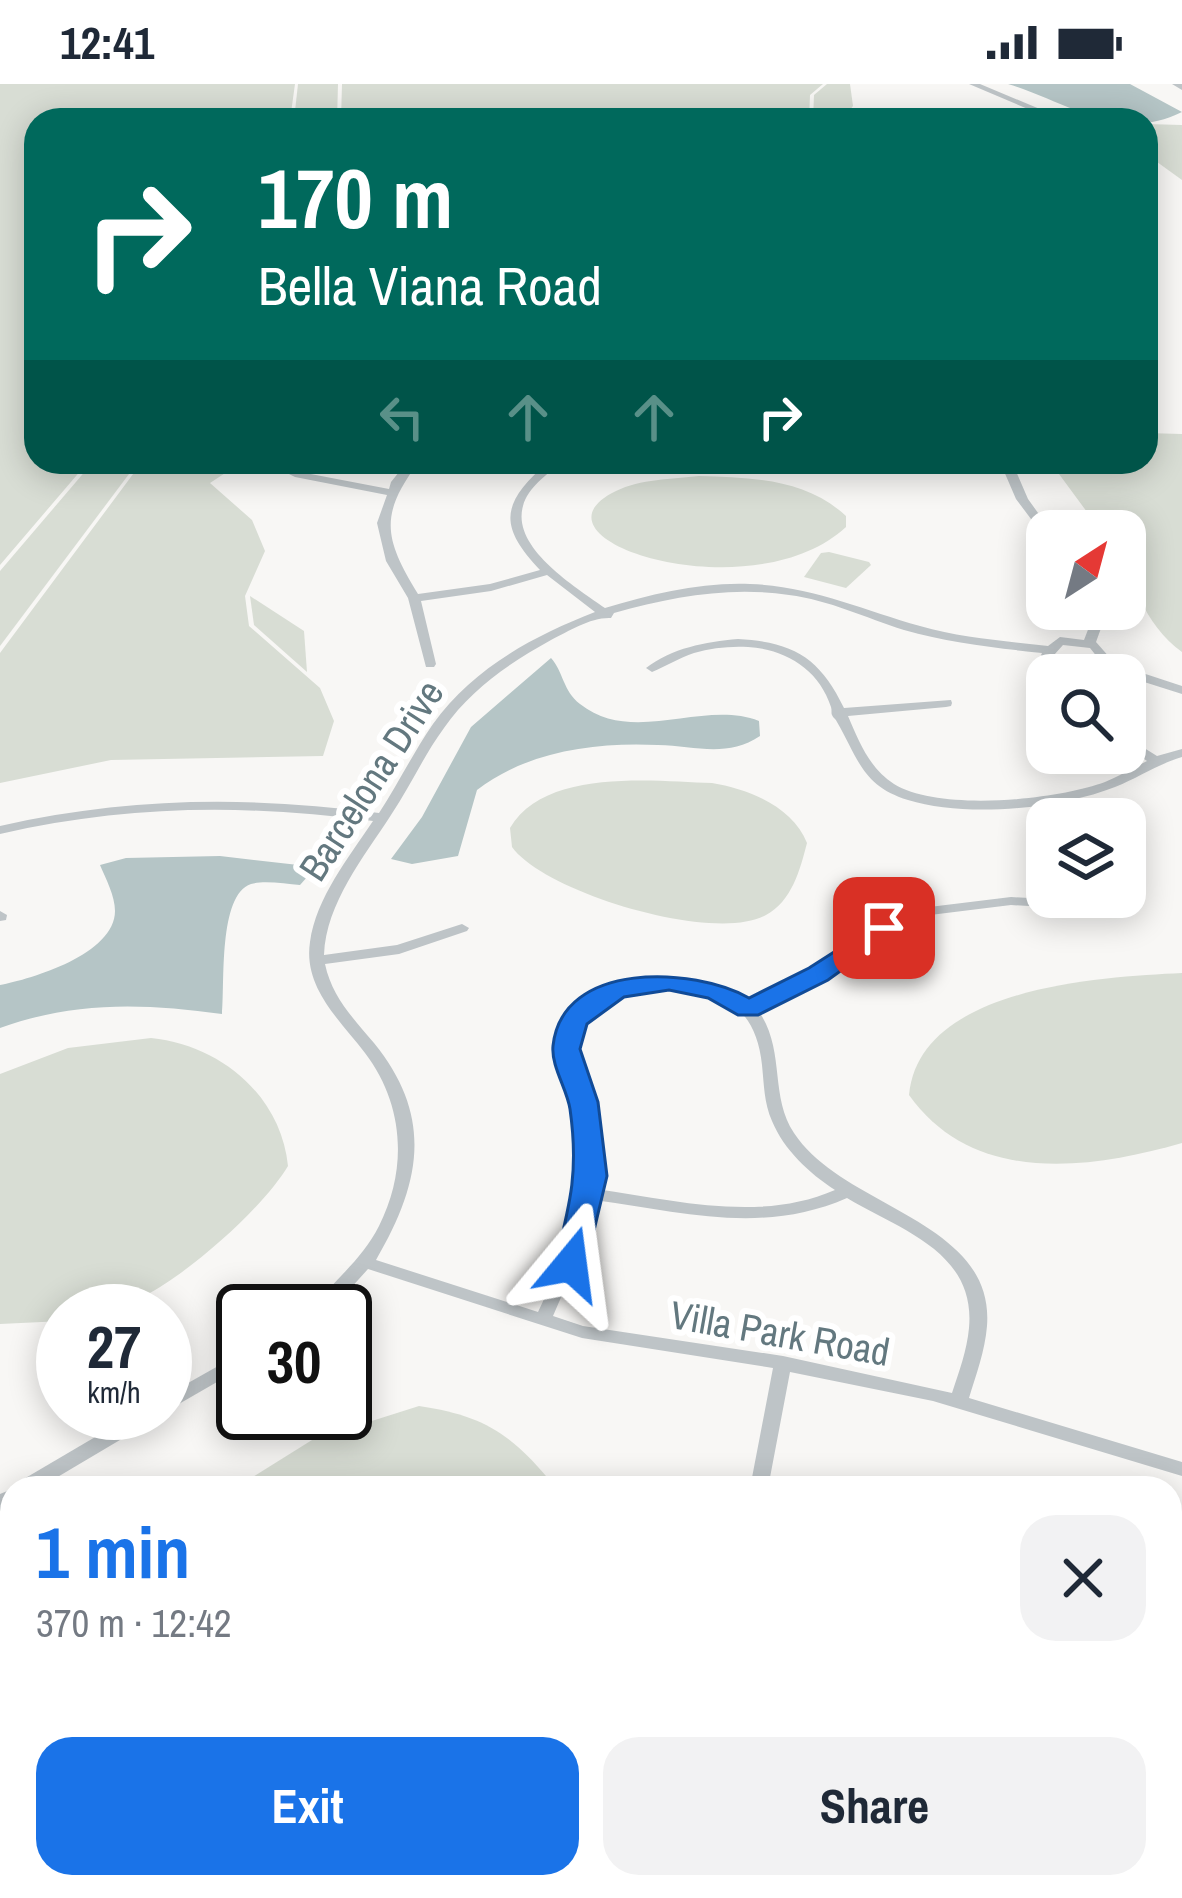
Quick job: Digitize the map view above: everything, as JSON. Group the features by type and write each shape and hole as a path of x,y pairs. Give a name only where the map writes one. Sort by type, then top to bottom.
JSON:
{"street":[{"path":"973,84 1032,108"},
{"path":"295,474 392,493"},
{"path":"405,474 392,493 383,523 386,540 414,598 430,664"},
{"path":"541,474 523,490 514,521 526,550 607,615"},
{"path":"1011,474 1030,510"},
{"path":"414,598 491,587 549,572"},
{"name":"Barcelona Drive","path":"317,961 326,916 433,735 477,686 535,646 607,615 696,592 771,589 958,639 1047,650 1060,641 1089,643"},
{"path":"1094,630 1089,643 1104,654"},
{"path":"652,668 690,647 711,644 781,651 820,677 860,764 878,781 937,802 961,804 1098,788 1154,760 1182,753"},
{"path":"1047,650 1049,654"},
{"path":"1146,678 1182,690"},
{"path":"837,713 946,703"},
{"path":"1146,754 1154,760"},
{"path":"0,830 94,811 205,803 382,818"},
{"path":"748,1009 818,974 884,928 917,912 1026,902"},
{"path":"347,1284 368,1263 391,1226 407,1179 401,1099 373,1052 329,1001 317,961 399,949 462,928"},
{"path":"543,1321 571,1264 590,1194 590,1139 566,1049 574,1020 616,989 669,982 716,991 748,1009 765,1028 768,1080 785,1133 846,1192 936,1240 968,1271 981,1310 958,1401"},
{"path":"590,1194 765,1214 800,1211 846,1192"},
{"name":"Villa Park Road","path":"368,1263 543,1321 660,1347 783,1363 958,1401 1182,1469"},
{"path":"761,1476 783,1363"},
{"path":"44,1476 106,1440"}],"shaded area":[{"path":"0,84 295,84 292,108 24,108 24,474 78,474 0,565"},
{"path":"298,84 338,84 337,108 295,108"},
{"path":"342,84 823,84 810,95 809,108 341,108"},
{"path":"827,84 850,84 853,106 813,108 814,95"},
{"path":"1008,84 1130,84 1182,112 1158,120 1158,108 1071,108"},
{"path":"1158,124 1182,125 1182,180 1158,163"},
{"path":"1158,433 1182,434 1182,652 1148,614 1146,510 1086,510 1059,474 1158,474"},
{"path":"83,474 129,474 0,646 0,571"},
{"path":"133,474 224,474 210,483 252,520 265,551 245,596 249,626 320,688 334,721 323,756 111,760 0,783 0,653"},
{"path":"699,476 795,487 830,503 846,516 846,527 805,552 756,565 705,567 658,560 620,547 596,530 593,510 616,491"},
{"path":"821,553 871,565 846,588 804,577"},
{"path":"250,596 304,631 307,672 254,625"},
{"path":"551,658 574,699 601,716 645,722 737,716 759,721 760,736 723,749 610,745 540,758 477,790 458,856 412,864 391,859 422,817 471,727"},
{"path":"602,782 712,783 740,790 781,810 807,843 789,893 766,915 710,923 633,909 559,881 512,847 510,828 526,809 548,795"},
{"path":"220,856 316,867 300,885 257,883 240,892 228,922 222,1014 110,1007 55,1013 0,1028 0,985 70,962 102,940 111,926 115,905 100,865 126,858"},
{"path":"1182,973 1182,1143 1109,1160 1071,1163 999,1157 965,1144 935,1124 909,1095 920,1059 944,1031 978,1010 1062,985"},
{"path":"151,1038 201,1051 243,1078 260,1097 283,1141 288,1166 234,1229 165,1284 36,1284 36,1322 0,1324 0,1074 68,1048"},
{"path":"419,1406 480,1422 511,1441 545,1476 254,1476 312,1440 372,1440 372,1421"}],"route":[{"path":"571,1264 592,1176 584,1102 566,1049 574,1020 616,989 669,982 716,991 748,1009 818,974 884,928"}]}
